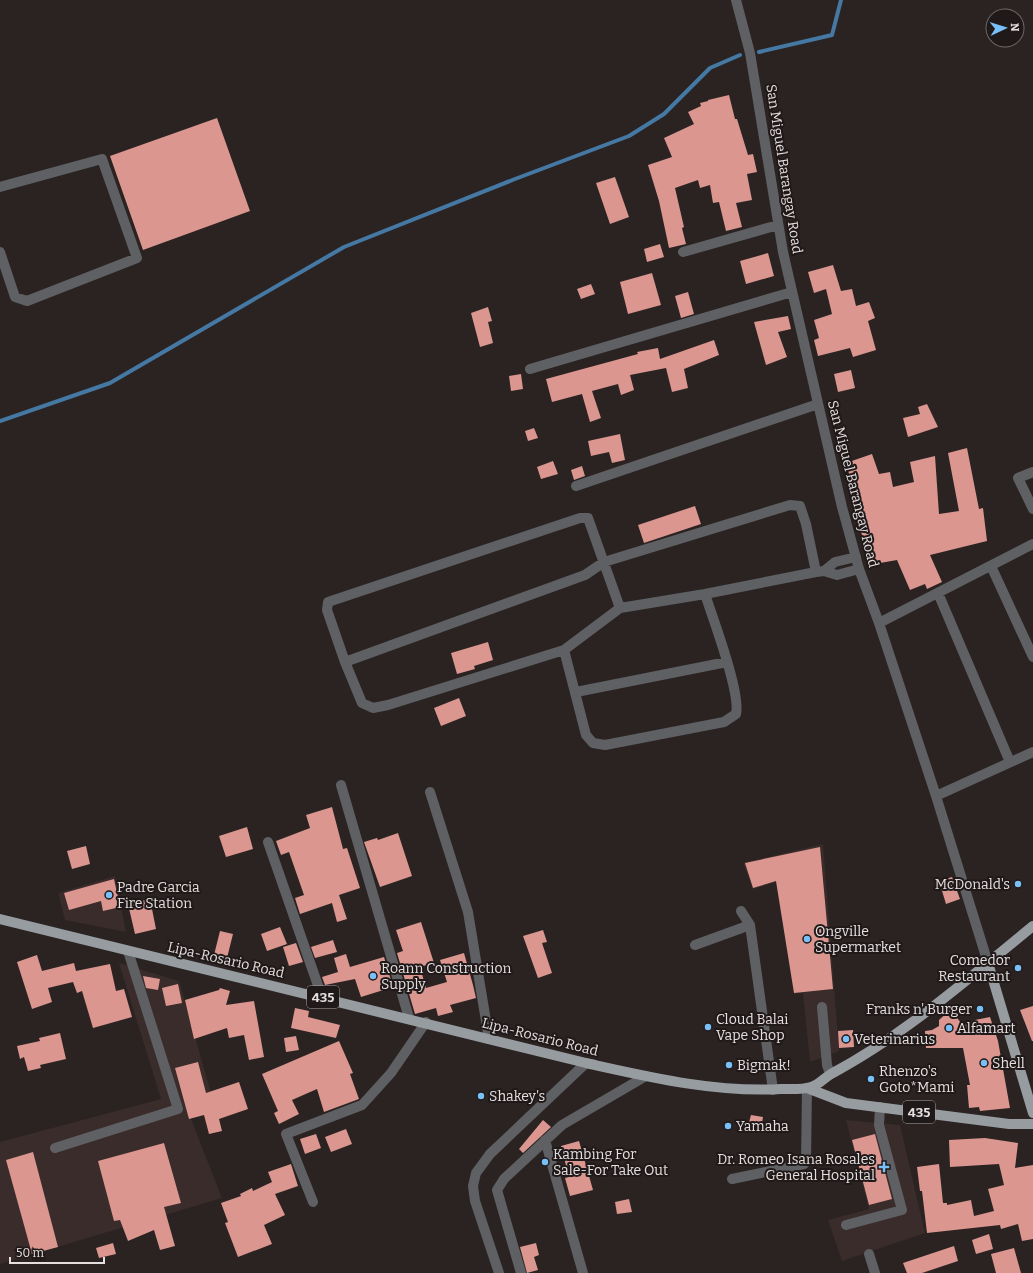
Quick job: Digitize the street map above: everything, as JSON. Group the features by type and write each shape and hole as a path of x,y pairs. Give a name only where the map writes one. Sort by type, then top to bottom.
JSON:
{"main road":[{"name":"Lipa-Rosario Road","path":"0,919 128,951 322,996 586,1063 646,1076 719,1087 773,1090 807,1088 815,1086 830,1074 859,1059 884,1043 988,963 1033,926"},
{"path":"988,963 1033,1113"},
{"name":"435","path":"807,1088 842,1102 1010,1124 1033,1124"}],"street":[{"name":"San Miguel Barangay Road","path":"736,0 750,52 778,225 792,292 856,557 936,796 988,963"},
{"path":"0,187 102,159 137,258 27,301 16,297 0,252"},
{"path":"683,252 778,225"},
{"path":"530,369 792,292"},
{"path":"576,486 818,404"},
{"path":"1033,472 1018,478 1033,509"},
{"path":"345,662 585,575 604,562 790,505 800,506 820,572"},
{"path":"620,608 588,518 580,518 328,602 327,610 345,662 362,703 373,708 396,703 564,650 620,608 706,594 820,572 838,575 860,569"},
{"path":"879,623 1033,544"},
{"path":"820,572 835,562 856,557"},
{"path":"991,566 1033,657"},
{"path":"938,592 1010,762"},
{"path":"564,650 586,735 593,742 605,744 724,722 736,714 738,706 727,662 706,594"},
{"path":"576,692 727,662"},
{"path":"936,796 1033,752"},
{"path":"341,786 409,1018"},
{"path":"430,792 468,912 489,1039"},
{"path":"268,842 322,996"},
{"path":"741,911 750,925 773,1090"},
{"path":"695,945 750,925"},
{"path":"55,1148 178,1109 128,951"},
{"path":"822,1007 827,1065 830,1074"},
{"path":"313,1202 286,1134 362,1105 390,1073 426,1022"},
{"path":"499,1273 476,1201 473,1186 476,1172 490,1154 586,1063"},
{"path":"521,1273 497,1190 504,1179 562,1124 646,1076"},
{"path":"732,1179 804,1164 806,1162 807,1088"},
{"path":"846,1225 902,1210 880,1131 880,1107"},
{"path":"545,1140 583,1273"},
{"path":"869,1254 875,1273"}],"shaded area":[{"name":"Ongville Supermarket","path":"823,844 839,1051 810,1062 803,993 794,994 776,882 753,889 743,863"},
{"path":"115,876 126,932 65,920 58,893"},
{"path":"119,963 179,981 211,1093 184,1101 222,1198 0,1264 0,1142 161,1099"},
{"name":"Dr. Romeo Isana Rosales General Hospital","path":"846,1120 900,1125 925,1233 842,1261 828,1220 869,1209"}],"building":[{"path":"729,95 735,119 737,119 748,155 753,154 757,172 747,174 752,200 736,203 742,227 726,231 719,202 713,203 710,185 700,188 698,180 675,188 684,227 682,228 686,244 669,248 659,201 648,165 672,157 664,138 694,124 688,112 701,106 700,103"},
{"path":"217,118 250,211 143,250 110,156"},
{"path":"615,177 629,217 610,224 596,183"},
{"path":"660,244 664,257 647,262 644,249"},
{"path":"768,253 774,276 746,284 740,261"},
{"path":"833,265 841,291 852,289 856,306 869,302 875,318 868,321 876,350 853,357 850,348 818,356 814,340 819,338 814,320 832,314 826,289 814,293 808,272"},
{"path":"652,273 661,305 628,314 620,282"},
{"path":"591,284 595,294 581,299 577,289"},
{"path":"688,292 694,314 681,318 675,296"},
{"path":"488,307 492,321 488,322 493,343 480,347 471,313"},
{"path":"788,316 791,329 778,332 787,357 766,365 754,322"},
{"path":"714,340 719,355 684,369 688,388 672,392 666,368 630,375 634,390 621,395 618,384 592,391 601,418 590,422 582,394 552,402 546,379 638,354 637,352 658,348 660,359"},
{"path":"851,370 855,388 838,392 834,374"},
{"path":"521,374 523,389 511,391 509,376"},
{"path":"927,404 938,427 908,437 903,418 920,414 918,407"},
{"path":"534,428 538,438 528,441 525,431"},
{"path":"620,434 625,460 612,463 609,452 591,456 588,441"},
{"path":"967,448 979,509 983,508 987,541 930,555 942,582 927,589 925,584 910,590 897,560 869,565 861,531 867,530 862,510 855,511 849,481 851,481 846,463 872,454 879,474 890,472 893,487 914,482 910,462 935,456 939,514 959,511 948,453"},
{"path":"553,461 558,474 541,479 537,467"},
{"path":"582,466 585,476 574,480 571,470"},
{"path":"695,506 701,524 644,543 638,525"},
{"path":"488,642 493,660 474,666 475,669 457,674 451,653"},
{"path":"459,698 466,716 441,726 434,708"},
{"path":"332,807 343,849 347,848 360,888 339,895 347,919 337,922 332,903 300,914 295,898 304,895 289,852 281,855 276,841 310,828 306,815"},
{"path":"247,827 253,849 226,857 219,836"},
{"path":"398,833 412,876 380,887 364,842 377,838 378,840"},
{"path":"86,846 90,864 72,869 67,851"},
{"name":"Ongville Supermarket","path":"820,847 833,989 794,993 776,881 753,888 745,863"},
{"path":"952,877 960,899 946,904 939,881"},
{"path":"114,879 120,907 103,911 101,901 69,910 64,893"},
{"path":"150,899 156,929 135,934 128,904"},
{"path":"421,922 434,963 420,967 426,988 447,982 440,960 464,953 476,998 450,1005 453,1012 438,1016 436,1008 415,1014 397,953 403,951 396,930"},
{"path":"280,927 287,944 267,951 261,934"},
{"path":"543,930 547,942 542,943 552,973 538,978 523,936"},
{"path":"220,931 233,934 227,958 214,955"},
{"path":"333,940 337,952 315,958 311,947"},
{"path":"296,943 303,962 289,966 283,947"},
{"name":"Roann Construction Supply","path":"346,954 350,967 384,957 393,987 361,997 355,979 325,985 322,977 338,972 334,958"},
{"path":"37,955 42,971 74,963 76,971 110,964 116,991 124,989 132,1017 93,1028 82,991 77,993 73,982 48,988 52,1002 32,1009 17,962"},
{"path":"143,976 160,979 158,990 146,988"},
{"path":"178,984 182,1003 166,1006 162,988"},
{"path":"220,988 230,991 226,1005 254,1001 264,1057 249,1060 244,1035 229,1038 227,1028 194,1039 185,1000 219,990"},
{"path":"1033,1006 1033,1041 1032,1041 1020,1010"},
{"path":"295,1008 309,1011 308,1017 340,1025 336,1038 291,1028"},
{"path":"951,1009 963,1026 975,1020 990,1017 998,1041 1010,1108 980,1111 979,1107 969,1108 967,1085 970,1085 963,1048 926,1048 925,1031 932,1030 939,1026 939,1020"},
{"name":"Veterinarius","path":"853,1030 854,1047 839,1048 838,1031"},
{"path":"60,1033 66,1059 40,1065 41,1068 28,1071 24,1057 20,1059 17,1046 40,1041 39,1038"},
{"path":"296,1036 299,1050 286,1052 284,1038"},
{"path":"339,1041 353,1073 350,1074 359,1099 324,1112 317,1089 292,1100 299,1114 279,1124 274,1113 278,1111 262,1074"},
{"path":"198,1062 206,1093 239,1082 248,1109 219,1119 222,1131 209,1134 204,1115 189,1119 175,1068"},
{"path":"751,1115 763,1117 761,1129 748,1126"},
{"path":"543,1120 551,1127 523,1153 519,1149"},
{"path":"346,1129 352,1144 331,1152 325,1137"},
{"path":"316,1134 321,1148 305,1154 300,1139"},
{"path":"875,1134 892,1199 869,1205 852,1140"},
{"path":"985,1138 1018,1143 1015,1168 1033,1165 1033,1239 1022,1241 1018,1224 1001,1229 1000,1225 927,1233 922,1191 920,1191 917,1167 939,1164 943,1203 947,1203 947,1205 971,1200 974,1216 994,1211 988,1189 1004,1185 999,1164 950,1167 949,1140"},
{"path":"579,1141 593,1190 570,1196 565,1178 569,1177 561,1146"},
{"path":"164,1143 181,1203 164,1207 175,1246 160,1250 154,1230 128,1241 120,1220 114,1221 98,1161"},
{"path":"33,1152 58,1247 32,1254 6,1160"},
{"path":"291,1164 298,1186 275,1194 285,1215 264,1225 272,1244 238,1257 225,1223 228,1222 221,1203 241,1196 240,1194 252,1188 253,1191 272,1182 268,1172"},
{"path":"629,1199 632,1212 617,1214 615,1202"},
{"path":"989,1234 993,1249 976,1254 972,1240"},
{"path":"113,1243 116,1254 99,1258 96,1248"},
{"path":"536,1243 539,1255 534,1257 538,1270 527,1273 520,1247"},
{"path":"954,1246 958,1261 922,1273 907,1273 903,1263"},
{"path":"1014,1248 1021,1273 996,1273 991,1254"}],"waterway":[{"path":"759,52 832,35 841,0"},
{"path":"0,421 110,383 344,247 515,179 629,136 664,114 710,68 740,55"}],"place":[{"name":"McDonald's","path":"1018,884"},
{"name":"Padre Garcia Fire Station","path":"109,895"},
{"name":"Ongville Supermarket","path":"807,939"},
{"name":"Comedor Restaurant","path":"1018,968"},
{"name":"Roann Construction Supply","path":"373,976"},
{"name":"Franks n' Burger","path":"980,1009"},
{"name":"Cloud Balai Vape Shop","path":"708,1027"},
{"name":"Alfamart","path":"949,1028"},
{"name":"Veterinarius","path":"846,1039"},
{"name":"Shell","path":"984,1063"},
{"name":"Bigmak!","path":"729,1065"},
{"name":"Rhenzo's Goto*Mami","path":"871,1079"},
{"name":"Shakey's","path":"481,1096"},
{"name":"Yamaha","path":"728,1126"},
{"name":"Kambing For Sale-For Take Out","path":"545,1162"},
{"name":"Dr. Romeo Isana Rosales General Hospital","path":"884,1167"}]}
